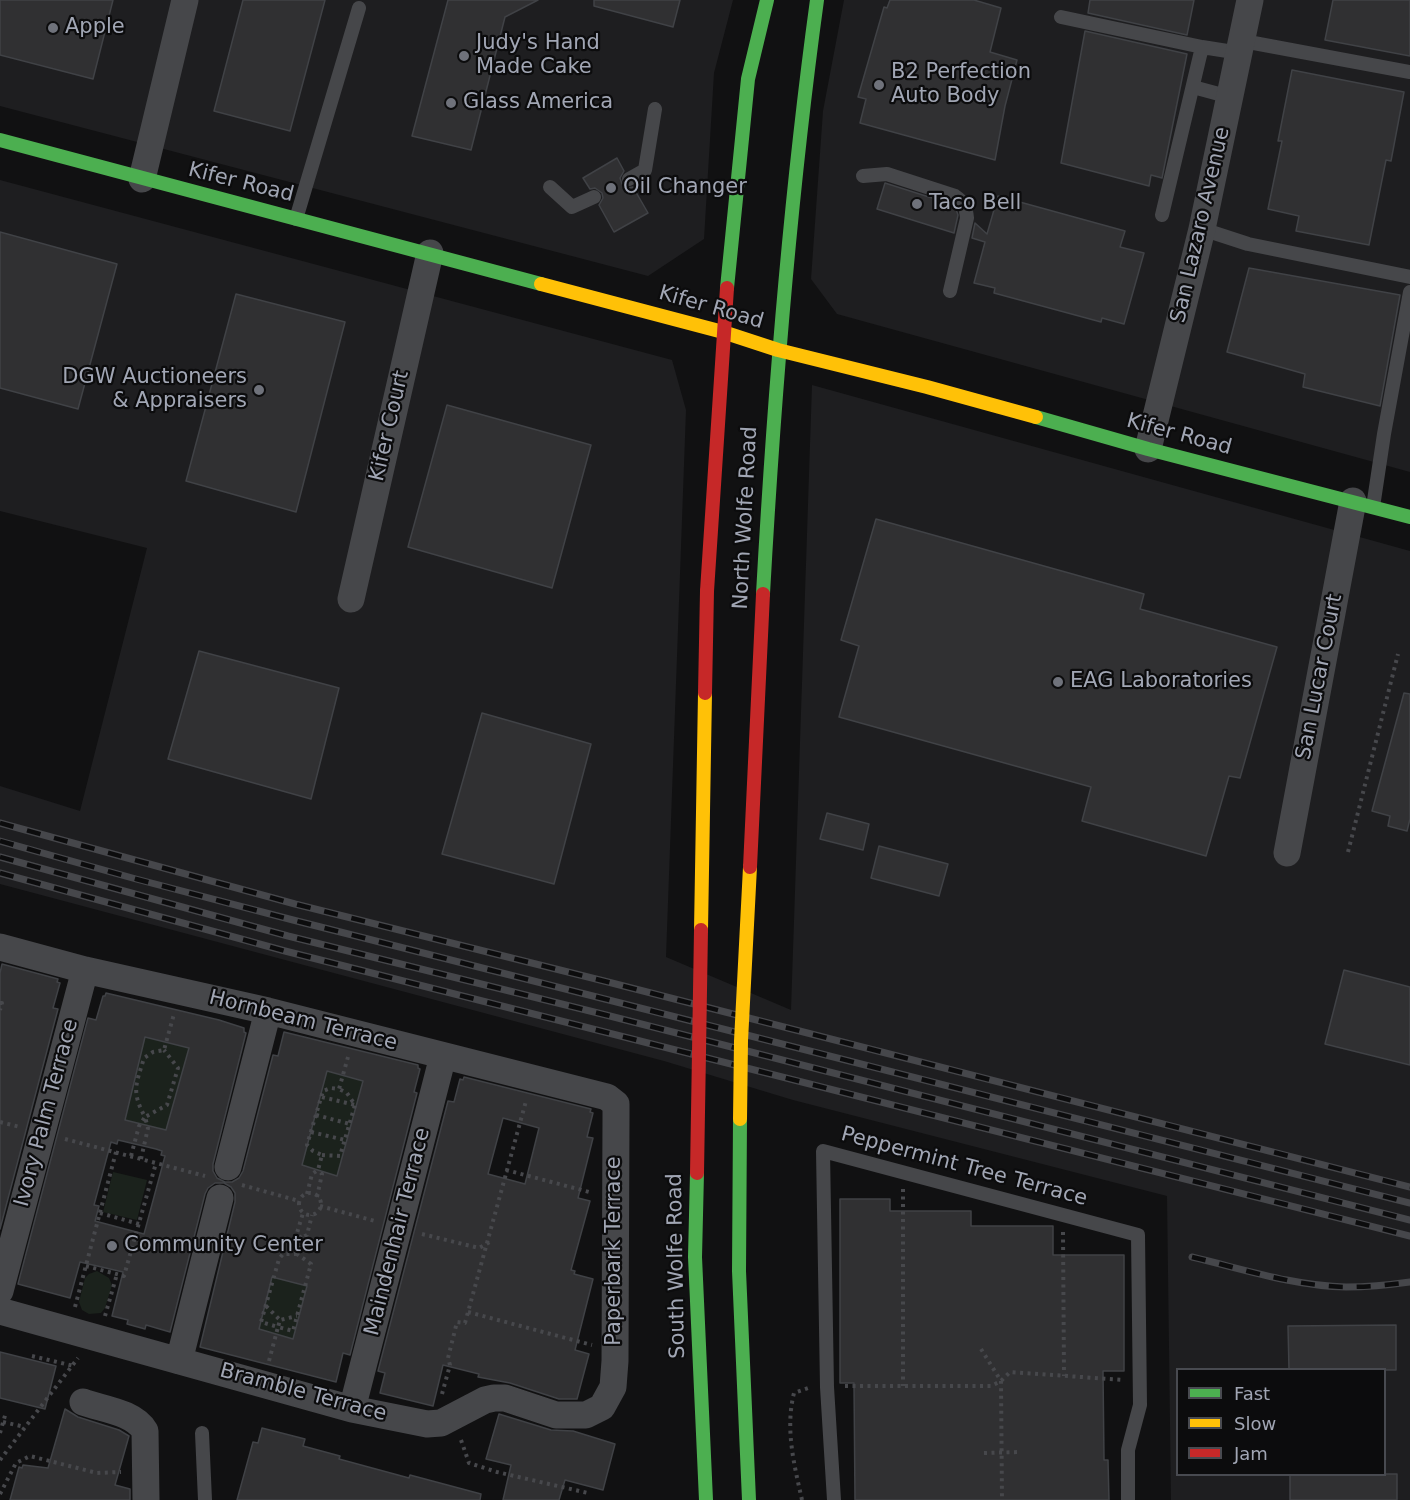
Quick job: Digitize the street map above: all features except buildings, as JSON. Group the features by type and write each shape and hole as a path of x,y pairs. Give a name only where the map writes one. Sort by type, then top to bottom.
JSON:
{"main road":[{"name":"North Wolfe Road","path":"699,1032 707,591 723,332 748,79 767,0"},
{"name":"North Wolfe Road","path":"749,1500 739,1271 741,1041 763,594 778,350 802,108 818,0"},
{"name":"Kifer Road","path":"0,140 430,253 723,332 778,350 927,387 1148,449 1410,517"},
{"name":"South Wolfe Road","path":"699,1032 695,1257 706,1500"}],"street":[{"path":"142,179 185,0"},
{"name":"San Lazaro Avenue","path":"1148,449 1202,229 1250,0"},
{"name":"Kifer Court","path":"351,599 430,253"},
{"name":"San Lucar Court","path":"1287,853 1363,504"},
{"name":"Hornbeam Terrace","path":"0,947 85,970 268,1011 607,1097"},
{"name":"Ivory Palm Terrace","path":"0,1291 85,970"},
{"path":"179,1361 268,1011"},
{"name":"Maindenhair Terrace","path":"352,1408 443,1056"},
{"name":"Paperbark Terrace","path":"602,1407 613,1387 615,1335 616,1104 607,1097"},
{"name":"Bramble Terrace","path":"0,1311 352,1408 427,1424 462,1420 485,1400 494,1398 505,1398 556,1415 586,1416 602,1407"},
{"path":"83,1402 132,1418 141,1424 145,1431 146,1500"}],"lane":[{"path":"296,219 359,9"},
{"path":"1061,17 1202,47 1241,47 1410,72"},
{"path":"1162,214 1202,47"},
{"path":"1193,87 1230,97"},
{"path":"629,179 645,170 655,109"},
{"path":"863,176 887,174 962,201 966,208 967,218 950,291"},
{"path":"549,188 572,207 594,197"},
{"path":"1202,229 1248,244 1410,277"},
{"path":"1363,504 1384,434 1410,292"},
{"name":"Peppermint Tree Terrace","path":"834,1500 827,1386 824,1152 1138,1235 1140,1406 1128,1450 1128,1500"},
{"path":"202,1433 205,1500"}],"path":[{"path":"1348,852 1398,654"},
{"path":"164,1050 180,992"},
{"path":"0,1003 2,1003 0,1010"},
{"path":"339,1089 356,1034"},
{"path":"141,1159 148,1128 136,1100 135,1089 144,1058 153,1052 164,1050"},
{"path":"131,1156 139,1126 145,1117 167,1105 178,1068 164,1050"},
{"path":"532,1078 465,1323 457,1322 448,1358 450,1365 442,1394 455,1397 462,1420 463,1448 469,1463 497,1472 588,1493"},
{"path":"331,1088 339,1089 347,1093 355,1105 340,1156 322,1155 307,1145 322,1097 323,1091 331,1088"},
{"path":"322,1097 355,1105"},
{"path":"316,1115 350,1124"},
{"path":"0,1122 299,1201"},
{"path":"311,1132 345,1140"},
{"path":"85,1335 74,1312 116,1152"},
{"path":"318,1170 322,1174 317,1197 320,1206 318,1212 312,1215 303,1213 299,1207 299,1201 307,1194 312,1173 318,1170 322,1155"},
{"path":"86,1266 124,1276 156,1163"},
{"path":"506,1170 615,1198"},
{"path":"903,1173 903,1386"},
{"path":"307,1194 317,1197"},
{"path":"100,1213 139,1224"},
{"path":"301,1238 297,1233 303,1213"},
{"path":"297,1254 301,1238 307,1235 312,1215"},
{"path":"1064,1216 1064,1376"},
{"path":"283,1254 297,1254 311,1264 293,1331 261,1322 279,1259 283,1254"},
{"path":"0,1460 74,1366 85,1335 104,1320 117,1274"},
{"path":"265,1305 280,1320"},
{"path":"468,1312 597,1347 615,1335"},
{"path":"280,1320 297,1316"},
{"path":"262,1383 280,1320"},
{"path":"981,1349 1001,1382 1002,1500"},
{"path":"32,1356 74,1366"},
{"path":"802,1500 790,1432 791,1406 794,1393 807,1386 991,1386 1001,1382 1010,1372 1139,1381"},
{"path":"0,1433 6,1412"},
{"path":"3,1422 25,1428"},
{"path":"984,1453 1020,1452"},
{"path":"0,1494 16,1463 30,1456 97,1473 123,1472"}],"shaded area":[{"path":"0,0 733,0 714,73 704,239 648,276 0,106"},
{"path":"844,0 1410,0 1410,472 837,314 811,279 823,111"},
{"path":"0,180 672,360 686,410 666,957 791,1010 812,385 1410,551 1410,1500 1171,1500 1167,1196 793,1100 664,1061 0,884 0,786 80,811 147,548 0,511"},
{"path":"137,1035 197,1050 166,1130 125,1120"},
{"path":"323,1070 367,1082 337,1176 301,1167"},
{"path":"113,1172 147,1180 137,1220 103,1212"},
{"path":"277,1243 319,1253 298,1340 254,1329"},
{"path":"97,1271 109,1278 112,1285 105,1308 101,1313 89,1314 82,1310 79,1302 85,1278"}],"railway":[{"path":"0,823 295,904 1410,1187"},
{"path":"0,841 293,920 1410,1203"},
{"path":"0,857 288,936 1410,1220"},
{"path":"0,873 285,951 1410,1236"},
{"path":"1192,1257 1307,1284 1362,1287 1410,1282"}],"traffic: fast":[{"path":"727,288 748,79 767,0"},
{"path":"763,594 784,296 817,0"},
{"path":"0,140 541,284"},
{"path":"1036,417 1148,449 1410,517"},
{"path":"740,1119 739,1271 749,1500"},
{"path":"697,1173 695,1257 706,1500"}],"traffic: slow":[{"path":"541,284 723,332 778,350 1036,417"},
{"path":"701,930 705,693"},
{"path":"740,1119 741,1041 750,867"}],"traffic: jam":[{"path":"707,591 727,288"},
{"path":"705,693 707,591"},
{"path":"750,867 763,594"},
{"path":"697,1173 701,930"}],"place":[{"name":"Apple","path":"53,28"},
{"name":"Judy's Hand Made Cake","path":"464,56"},
{"name":"B2 Perfection Auto Body","path":"879,85"},
{"name":"Glass America","path":"451,103"},
{"name":"Oil Changer","path":"611,188"},
{"name":"Taco Bell","path":"917,204"},
{"name":"DGW Auctioneers & Appraisers","path":"259,390"},
{"name":"EAG Laboratories","path":"1058,682"},
{"name":"Community Center","path":"112,1246"}]}
